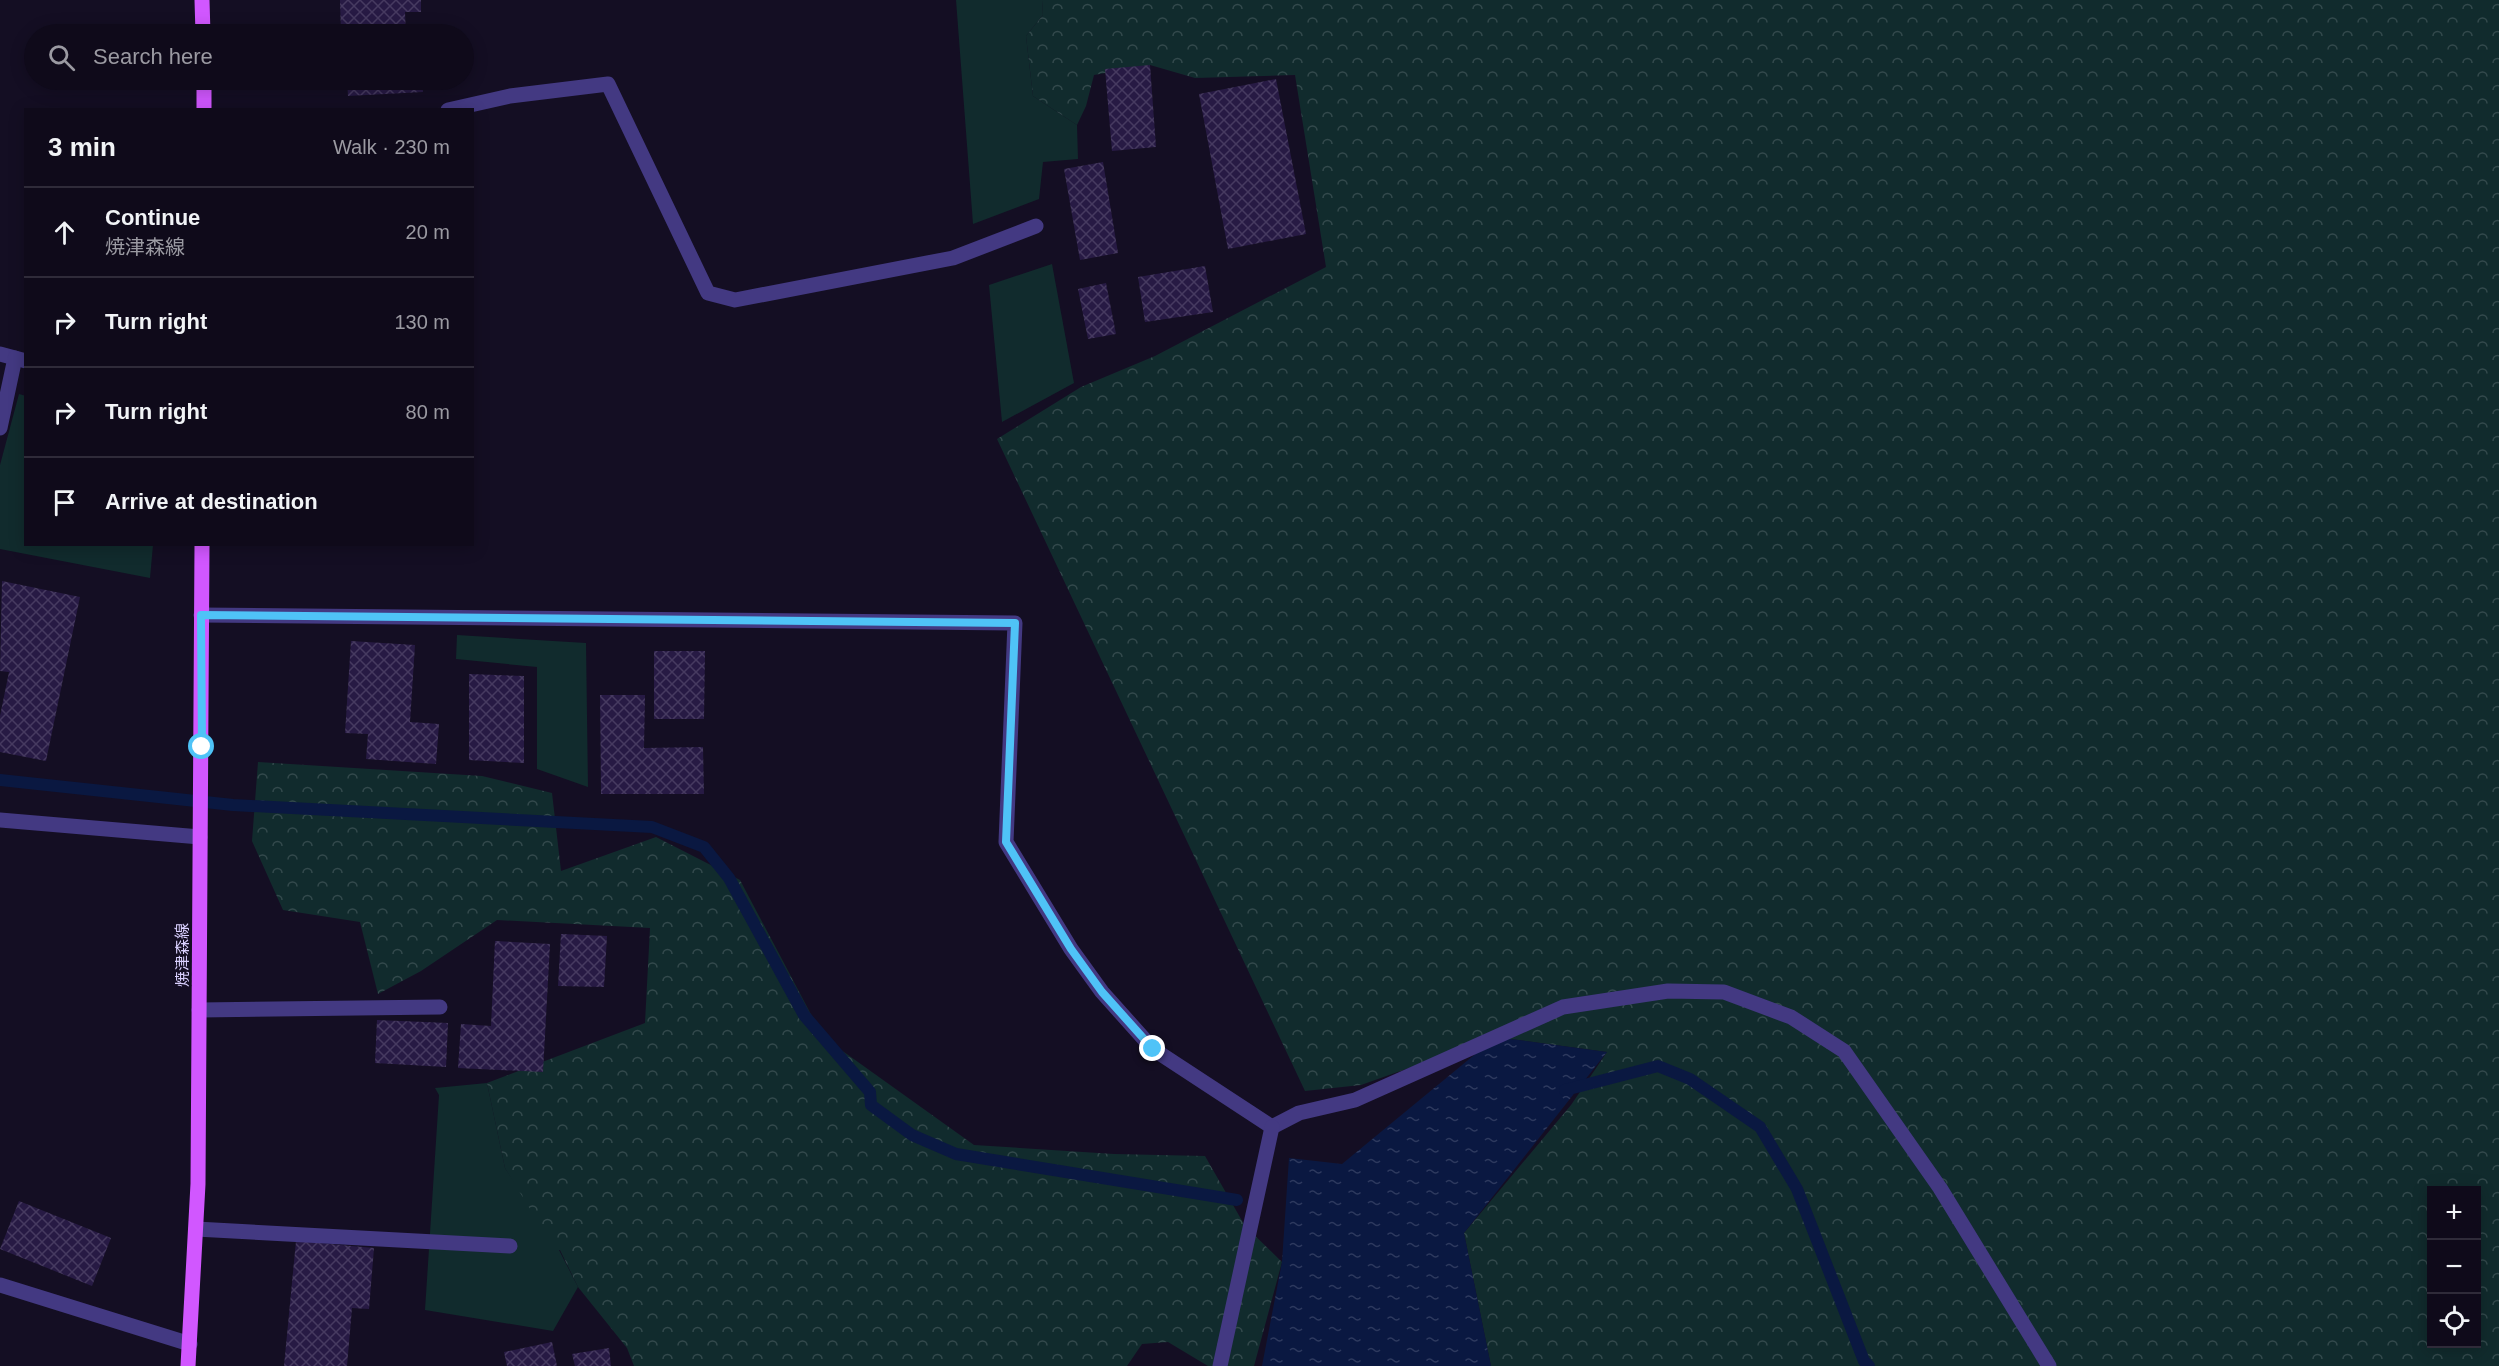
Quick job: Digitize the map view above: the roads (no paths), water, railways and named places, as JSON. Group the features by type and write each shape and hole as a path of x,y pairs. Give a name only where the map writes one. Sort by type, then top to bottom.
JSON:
{"main road":[{"path":"202,0 203,24"},
{"path":"204,90 204,108"},
{"name":"焼津森線","path":"188,1366 196,1229 202,546"}],"street":[{"path":"457,108 510,96 608,84 708,293 735,300 953,258 1036,226"},
{"path":"0,354 20,359 0,428"},
{"path":"201,615 1015,623 1006,842 1095,983 1153,1049 1272,1127"},
{"path":"0,820 200,837"},
{"path":"1272,1127 1299,1113 1355,1100 1563,1007 1668,991 1724,992 1791,1017 1844,1051 1940,1188 2049,1366"},
{"path":"199,1010 440,1007"},
{"path":"1220,1366 1272,1127"},
{"path":"196,1229 510,1246"},
{"path":"0,1285 190,1344"}],"water":[{"path":"1496,1037 1607,1052 1464,1233 1491,1366 1262,1366 1282,1262 1289,1158 1342,1164"}],"waterway":[{"path":"0,780 233,805 652,827 704,847 729,878 804,1015 870,1092 871,1105 912,1135 956,1154 1237,1200"},
{"path":"1565,1090 1658,1066 1690,1079 1760,1127 1797,1189 1864,1361 1869,1366"}]}
